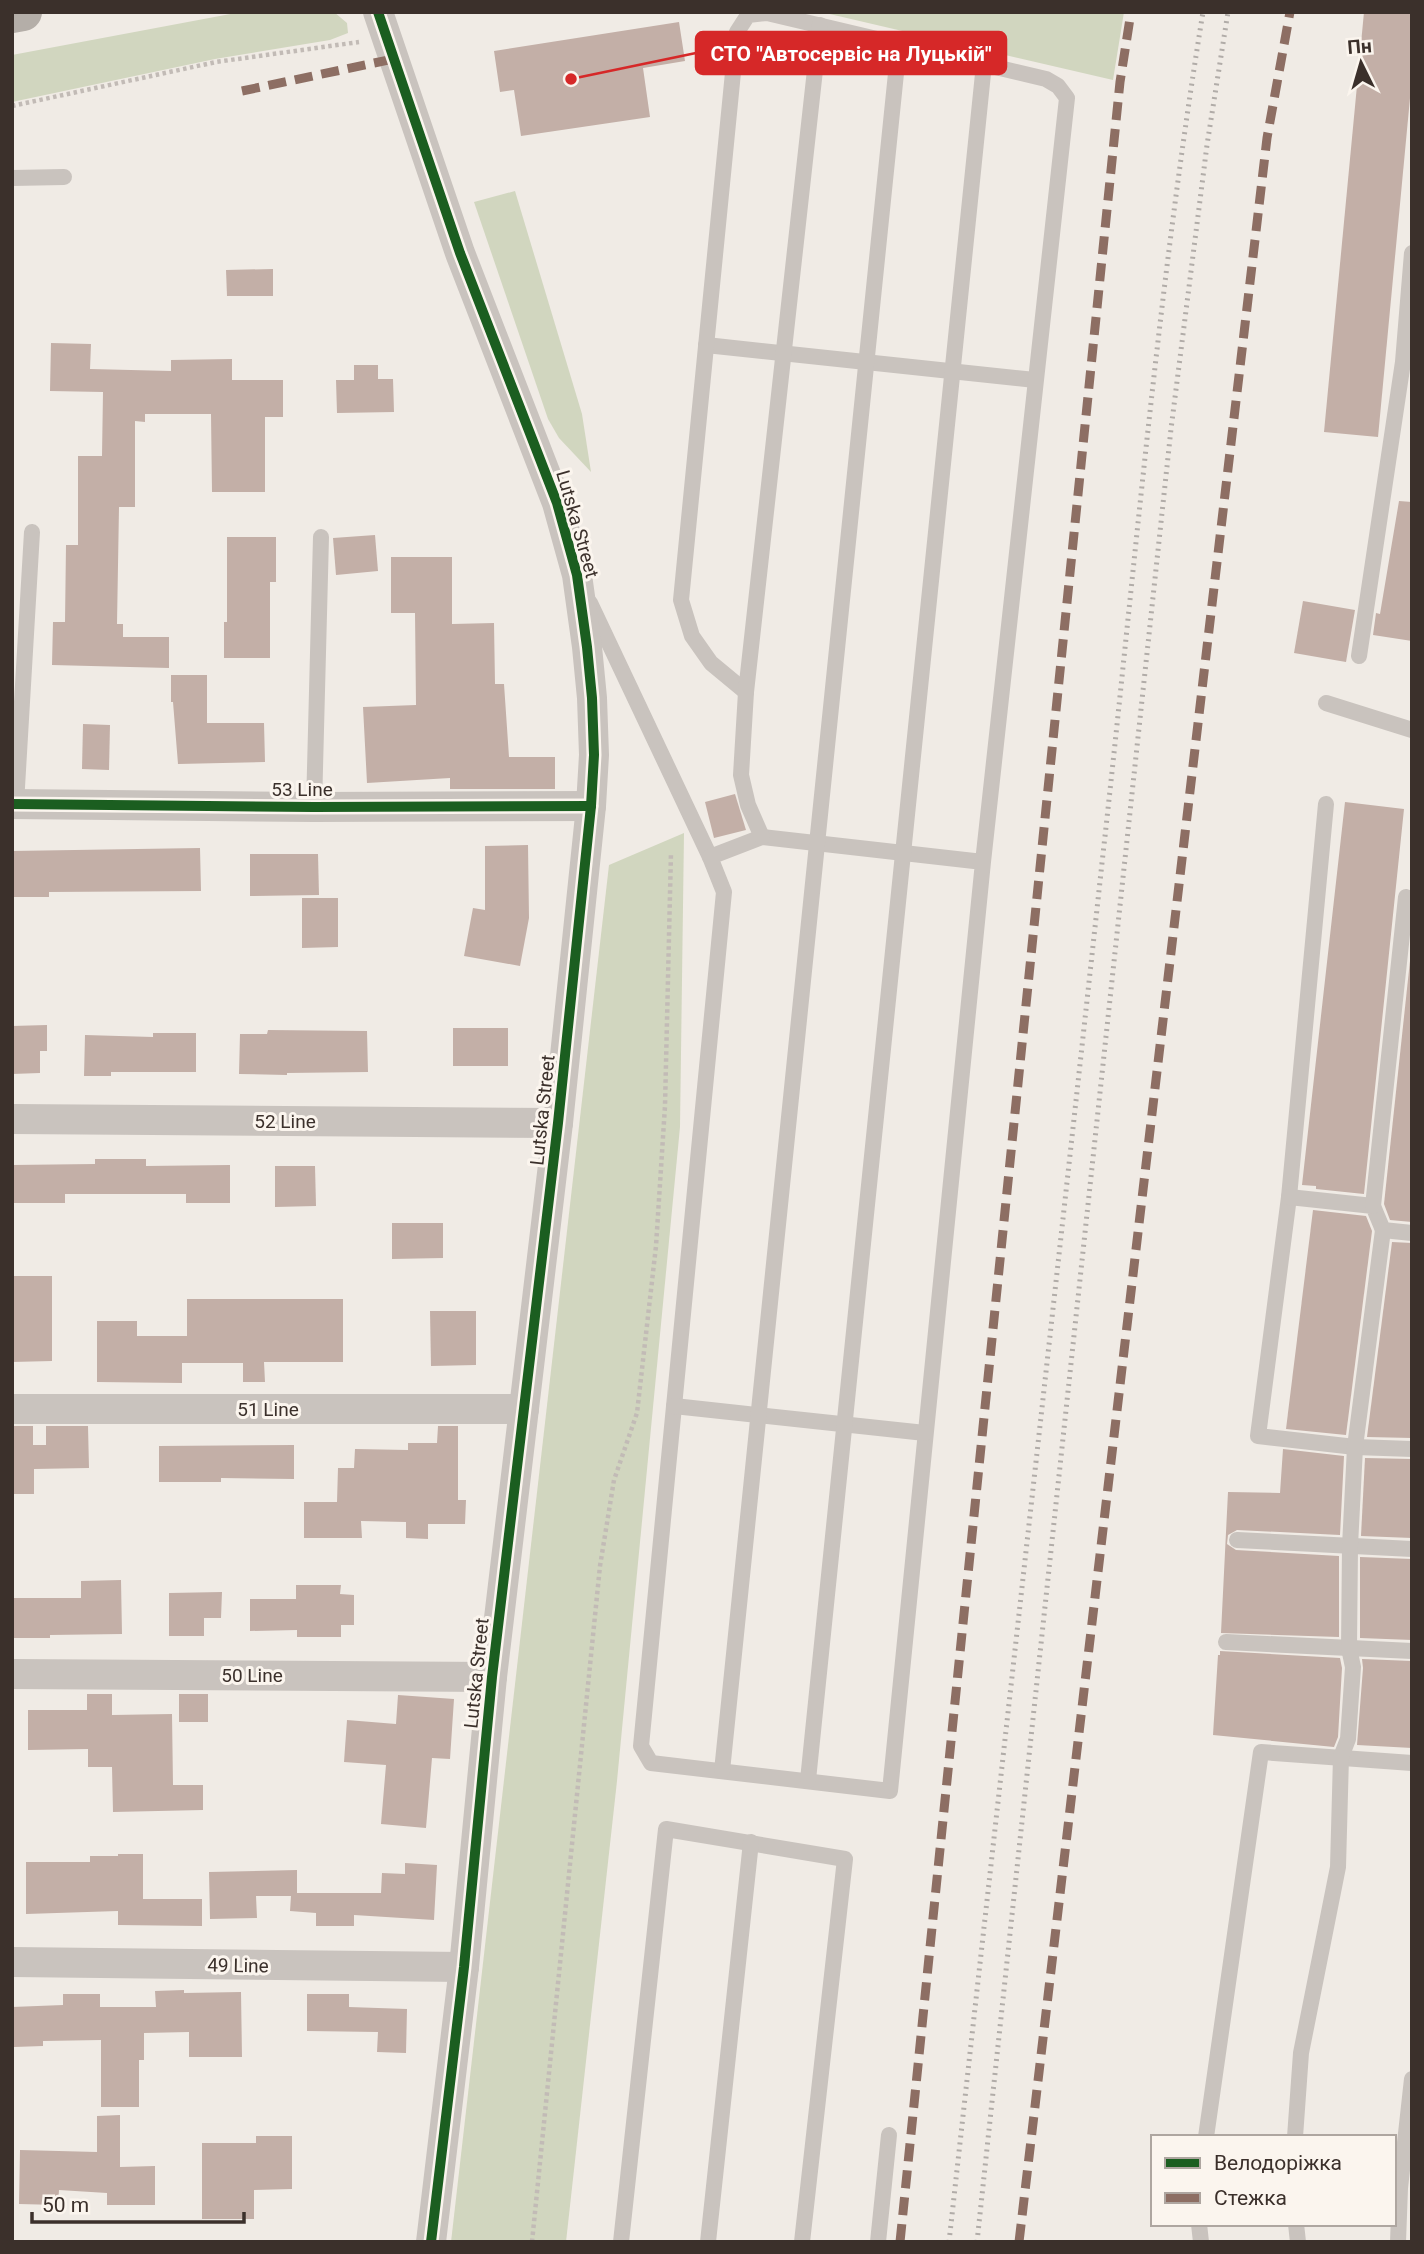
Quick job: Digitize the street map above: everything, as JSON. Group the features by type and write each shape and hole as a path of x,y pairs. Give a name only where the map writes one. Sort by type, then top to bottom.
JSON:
{"highway":[{"path":"12,15 23,12"}],"street":[{"name":"Lutska Street","path":"382,25 460,253 556,503 577,575 592,698 594,755 558,1123 492,1677 464,1967 431,2242"},
{"name":"53 Line","path":"14,804 591,806"},
{"name":"52 Line","path":"12,1119 558,1123"},
{"name":"51 Line","path":"12,1409 524,1409"},
{"name":"50 Line","path":"12,1674 492,1677"},
{"name":"49 Line","path":"12,1962 464,1967"}],"lane":[{"path":"577,575 724,892 641,1745 651,1763 890,1791 983,862 1067,98 1058,86 1046,79 767,13 748,15 737,32 681,600 692,636 711,663 746,692"},
{"path":"762,837 748,805 741,775 746,692 820,25"},
{"path":"722,1771 899,44"},
{"path":"808,1780 984,64"},
{"path":"12,178 64,177"},
{"path":"1359,656 1407,362 1412,253"},
{"path":"706,345 1035,380"},
{"path":"14,804 32,531"},
{"path":"314,807 321,537"},
{"path":"1326,703 1412,730"},
{"path":"1325,804 1289,1197 1258,1436 1355,1447 1412,1449"},
{"path":"710,857 762,837 983,862"},
{"path":"1295,2135 1301,2053 1338,1867 1340,1757 1348,1739 1353,1667 1349,1648 1355,1447 1383,1230 1373,1206 1406,897"},
{"path":"1289,1197 1373,1206"},
{"path":"1383,1230 1412,1233"},
{"path":"674,1406 925,1433"},
{"path":"1237,1540 1412,1549"},
{"path":"1226,1642 1412,1651"},
{"path":"1206,2135 1261,1752 1412,1763"},
{"path":"621,2242 666,1829 845,1858 802,2242"},
{"path":"708,2242 751,1842"},
{"path":"1398,2242 1400,2189 1412,2079"},
{"path":"878,2242 889,2136"}],"path":[{"path":"12,106 382,25"},
{"path":"532,2242 600,1566 614,1480 638,1413 656,1246 665,1105 671,852"}],"green space":[{"path":"241,12 334,12 347,23 348,33 330,40 215,59 12,102 12,55"},
{"path":"821,12 1124,12 1113,80"},
{"path":"515,191 582,414 591,472 559,438 548,419 474,202"},
{"path":"684,833 680,1127 617,1781 566,2242 451,2242 609,865"}],"building":[{"path":"1364,12 1412,12 1412,77 1378,437 1324,432"},
{"path":"679,22 685,61 643,68 650,117 521,136 514,90 500,92 494,51"},
{"path":"273,269 273,296 227,296 226,270"},
{"path":"51,343 91,344 90,369 171,371 171,360 232,359 232,380 283,380 283,417 265,417 265,492 212,492 211,414 145,414 145,422 135,421 135,507 119,507 117,624 123,624 123,637 169,637 169,668 52,665 53,622 65,622 66,545 78,545 78,456 102,456 103,392 50,391"},
{"path":"354,365 378,365 378,379 393,379 394,412 337,413 336,380 354,380"},
{"path":"1399,501 1412,502 1412,641 1373,635 1376,613 1380,614"},
{"path":"375,535 378,571 336,575 333,538"},
{"path":"227,537 276,537 276,582 270,582 270,658 224,658 224,622 227,622"},
{"path":"391,557 452,557 452,624 494,623 495,684 504,684 509,757 555,757 555,789 450,789 450,778 367,783 363,707 416,705 415,613 391,613"},
{"path":"1303,601 1355,610 1346,662 1294,653"},
{"path":"171,675 207,675 207,723 264,723 265,762 178,764 171,702"},
{"path":"83,724 110,725 109,770 82,769"},
{"path":"735,794 746,830 714,838 705,802"},
{"path":"1345,802 1404,809 1364,1194 1302,1185"},
{"path":"528,845 529,918 520,966 464,956 473,908 485,910 485,846"},
{"path":"200,848 201,891 49,892 49,897 12,897 12,851"},
{"path":"250,854 318,854 319,895 250,896"},
{"path":"302,898 338,898 338,947 302,948"},
{"path":"1412,942 1412,1222 1390,1220 1384,1204"},
{"path":"47,1025 47,1051 40,1051 40,1073 12,1074 12,1026"},
{"path":"453,1028 508,1028 508,1066 453,1066"},
{"path":"268,1030 367,1031 368,1072 239,1074 240,1034 267,1034"},
{"path":"153,1033 196,1033 196,1072 111,1072 111,1076 84,1076 85,1035 153,1037"},
{"path":"95,1159 146,1159 146,1166 230,1165 230,1203 186,1203 186,1194 65,1194 65,1203 12,1203 12,1165 95,1164"},
{"path":"275,1166 315,1166 316,1206 275,1207"},
{"path":"1313,1210 1366,1216 1372,1231 1346,1435 1286,1429"},
{"path":"392,1223 443,1223 443,1258 392,1259"},
{"path":"1392,1242 1412,1243 1412,1438 1367,1437"},
{"path":"12,1276 52,1276 52,1361 12,1362"},
{"path":"187,1299 343,1299 343,1362 264,1362 265,1382 243,1382 243,1363 182,1363 182,1383 97,1382 97,1321 137,1321 137,1336 187,1336"},
{"path":"430,1311 476,1311 476,1365 431,1366"},
{"path":"12,1426 33,1426 33,1445 46,1445 46,1426 88,1426 89,1468 34,1469 34,1494 12,1494"},
{"path":"438,1426 458,1426 458,1500 466,1500 465,1524 428,1524 428,1539 406,1538 406,1522 361,1521 362,1538 304,1538 304,1502 337,1502 338,1468 354,1468 355,1449 408,1450 408,1443 437,1443"},
{"path":"294,1445 294,1479 221,1478 221,1482 159,1482 159,1446"},
{"path":"1283,1449 1344,1456 1340,1535 1237,1530 1228,1535 1227,1544 1236,1550 1339,1556 1339,1637 1221,1633 1228,1492 1280,1493"},
{"path":"1365,1458 1412,1459 1412,1538 1361,1536"},
{"path":"1360,1557 1412,1559 1412,1640 1360,1638"},
{"path":"121,1580 122,1634 12,1638 12,1598 81,1598 81,1581"},
{"path":"296,1585 341,1585 340,1594 354,1595 354,1625 341,1625 341,1637 297,1637 297,1630 250,1631 250,1599 296,1599"},
{"path":"222,1592 221,1618 204,1618 204,1636 169,1636 169,1593"},
{"path":"1220,1651 1340,1658 1342,1668 1338,1737 1334,1747 1213,1735"},
{"path":"1362,1659 1412,1661 1412,1748 1357,1745"},
{"path":"87,1694 112,1694 112,1715 172,1714 173,1785 203,1785 203,1810 113,1812 112,1767 88,1767 88,1749 28,1750 28,1710 87,1710"},
{"path":"179,1694 208,1694 208,1722 179,1722"},
{"path":"398,1695 454,1699 450,1759 432,1758 426,1828 381,1824 386,1765 344,1762 347,1720 396,1724"},
{"path":"143,1854 143,1899 202,1899 202,1926 118,1925 118,1911 26,1914 26,1862 90,1862 90,1856"},
{"path":"405,1863 437,1865 434,1920 354,1915 354,1926 316,1926 316,1913 290,1911 291,1896 256,1896 257,1918 210,1919 209,1872 297,1870 297,1893 381,1893 382,1873 405,1874"},
{"path":"184,1990 184,1993 241,1992 242,2057 189,2057 189,2032 144,2033 144,2060 139,2060 139,2107 101,2107 101,2040 43,2041 43,2046 14,2047 12,2007 63,2005 63,1994 100,1994 100,2007 156,2007 155,1991"},
{"path":"307,1994 349,1994 349,2007 407,2009 406,2053 377,2052 378,2032 307,2031"},
{"path":"120,2115 120,2167 155,2166 155,2205 107,2205 107,2193 59,2190 58,2205 19,2204 20,2150 97,2152 97,2116"},
{"path":"256,2136 292,2136 292,2189 254,2190 254,2219 202,2219 202,2143 256,2143"}],"railway":[{"path":"949,2242 1159,330 1203,12"},
{"path":"977,2242 1171,429 1207,145 1228,12"}],"marked path":[{"path":"900,2242 1120,82 1131,12"},
{"path":"1019,2242 1267,138 1290,12"},
{"path":"242,91 393,59"}],"cycle path":[{"path":"378,12 460,253 557,503 577,575 592,698 594,755 558,1123 492,1677 464,1967 431,2242"},
{"path":"12,804 591,806"}],"place":[{"name":"СТО \"Автосервіс на Луцькій\"","path":"571,79"}]}
